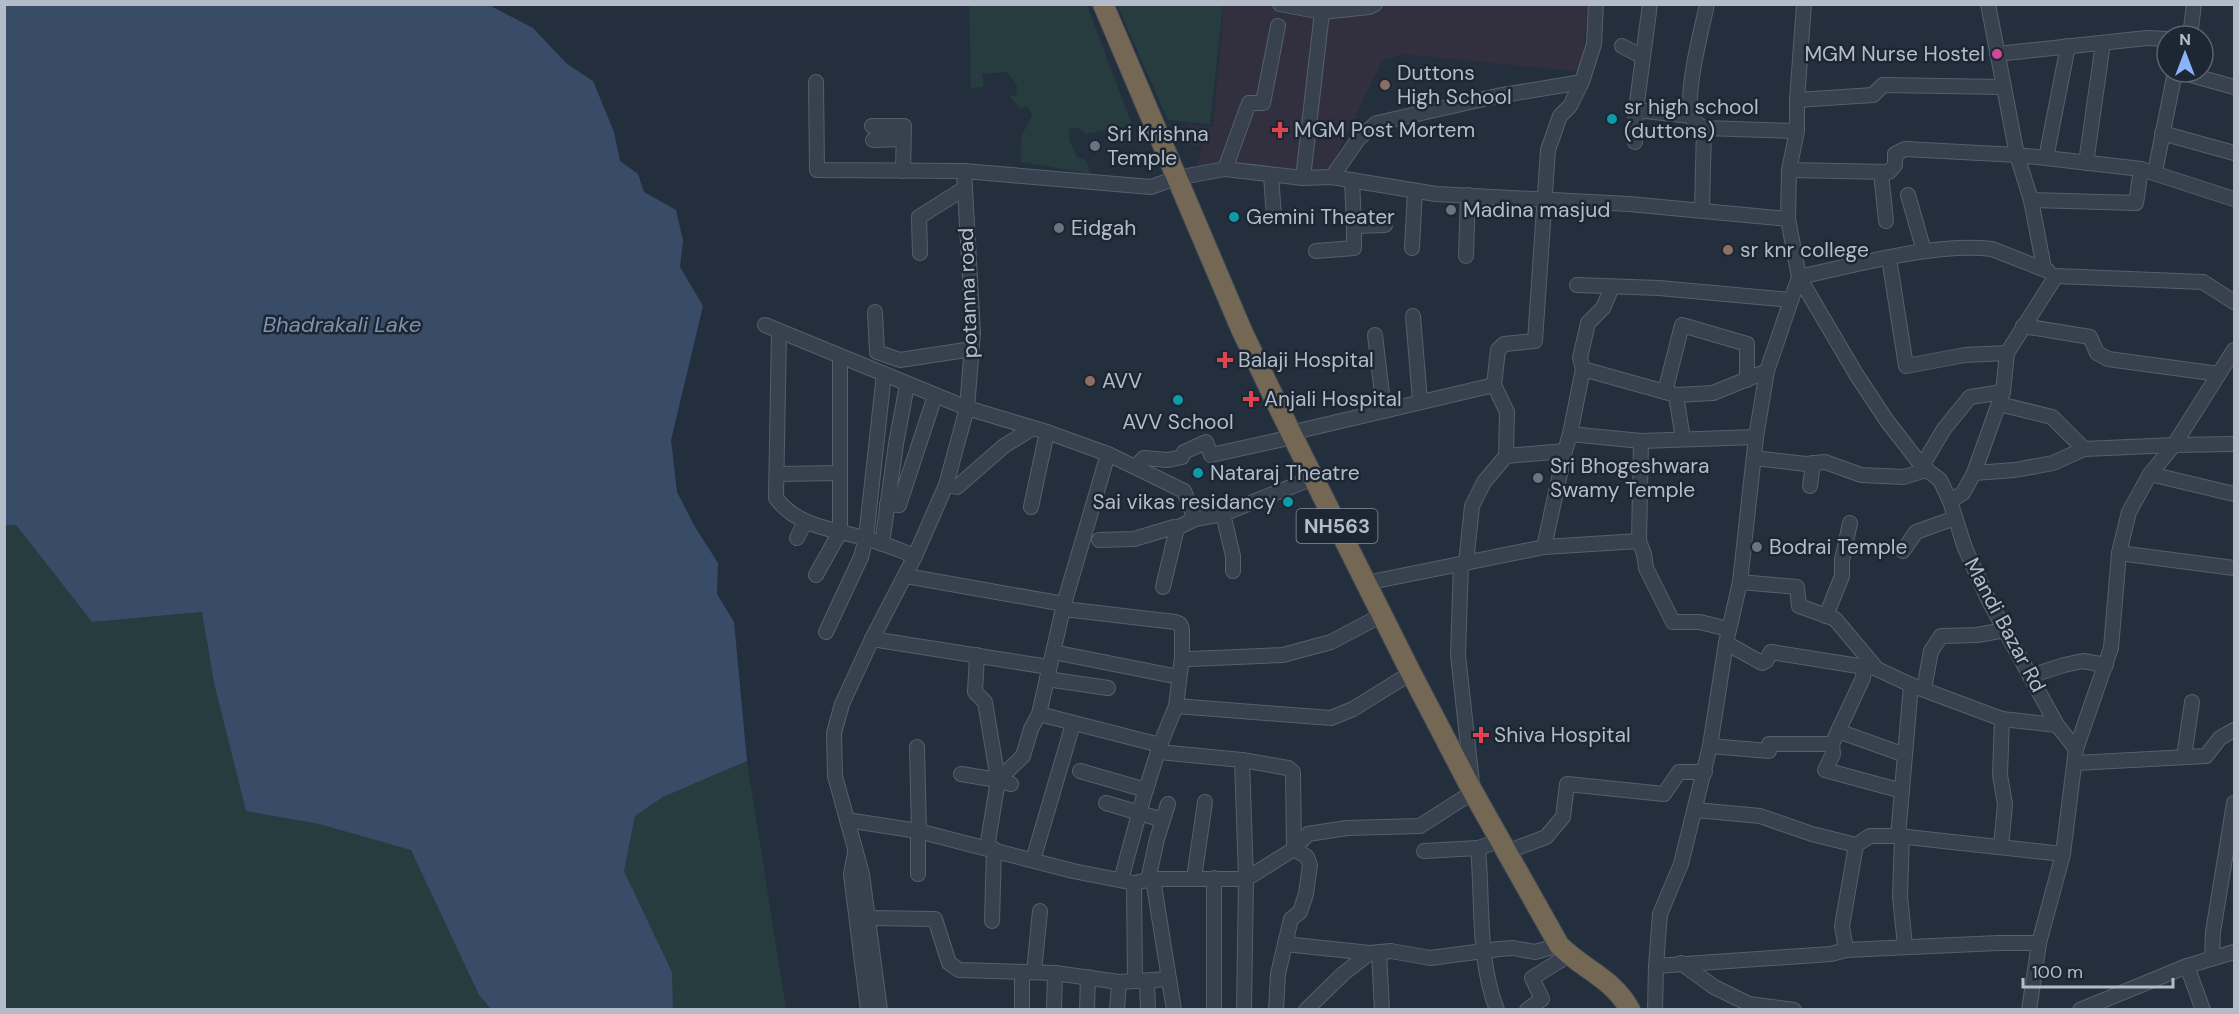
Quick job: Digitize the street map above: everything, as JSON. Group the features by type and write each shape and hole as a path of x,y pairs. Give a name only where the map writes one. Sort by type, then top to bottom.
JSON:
{"highway":[{"name":"NH563","path":"1103,4 1242,331 1411,674 1473,792 1564,950 1603,977 1625,1000 1630,1010"}],"street":[{"path":"1280,4 1322,12 1370,7 1375,4"},
{"path":"847,820 919,832 1073,871 1139,881 1194,878 1246,879 1294,849 1308,834 1347,828 1420,826 1473,792 1458,655 1464,564 1472,506 1484,482 1506,456 1507,412 1494,385 1498,350 1502,345 1535,341 1548,150 1560,116 1570,106 1582,82 1594,45 1596,4"},
{"path":"1635,142 1636,110 1650,4"},
{"path":"1707,4 1692,78 1691,116 1704,128 1797,131"},
{"path":"1655,1010 1660,914 1681,864 1705,772 1728,629 1740,582 1756,437 1767,371 1799,277 1788,219 1789,170 1797,131 1803,4"},
{"path":"1988,4 2017,154 2031,200 2044,268"},
{"path":"2192,24 2194,4"},
{"path":"1303,177 1322,12"},
{"path":"1225,169 1249,103 1263,103 1278,26"},
{"path":"1997,54 2155,38"},
{"path":"2086,163 2103,43"},
{"path":"1622,46 1643,57"},
{"path":"2046,158 2068,46"},
{"path":"816,82 817,170 964,171 1151,187 1176,178 1225,169 1271,175 1332,177 1415,191 1702,209 1788,219"},
{"path":"1332,177 1359,138 1377,123 1497,96 1582,82"},
{"path":"2215,82 2235,87"},
{"path":"2155,172 2173,84"},
{"path":"1797,100 1873,95 1882,85 2003,87"},
{"path":"1636,110 1691,116"},
{"path":"1702,209 1704,128"},
{"path":"873,133 903,139 903,171"},
{"path":"2163,133 2235,153"},
{"path":"1789,170 1881,172 1892,170 1895,165 1894,154 1905,149 2017,154 2141,169 2235,199"},
{"path":"2031,200 2136,203 2141,169"},
{"name":"potanna road","path":"880,1010 862,874 835,776 834,732 842,704 872,639 906,576 946,485 967,408 973,333 964,171"},
{"path":"1881,172 1886,221"},
{"path":"1271,175 1274,217"},
{"path":"1316,251 1354,248 1352,180"},
{"path":"920,253 919,217 965,188"},
{"path":"1412,248 1415,191"},
{"path":"1466,256 1468,195"},
{"path":"1908,195 1924,252"},
{"path":"1354,225 1384,225"},
{"path":"1799,277 1924,252 1982,248 1992,249 2044,268 2056,276 2204,282 2235,303"},
{"path":"1889,258 1906,366 1965,355 2007,353"},
{"path":"1950,501 1963,493 1974,473 2001,398 2007,353 2056,276"},
{"name":"Mandi Bazar Rd","path":"1799,277 1856,374 1887,421 1924,468 1940,480 1950,501 1965,548 1988,599 2076,756"},
{"path":"1577,285 1659,288 1791,300"},
{"path":"1544,546 1570,435 1583,369 1580,358 1588,323 1603,308 1612,287"},
{"path":"875,312 877,352 900,360 972,349"},
{"path":"1413,316 1420,401"},
{"path":"1683,440 1670,393 1682,325 1746,344 1747,380"},
{"path":"765,326 935,396 1047,432 1136,466 1184,491 1195,519"},
{"path":"2024,326 2090,337 2097,353 2108,359 2219,374"},
{"path":"779,331 776,498 783,507 805,522 866,538 915,556"},
{"path":"1375,335 1384,411"},
{"path":"2029,1010 2039,943 2063,854 2076,756 2112,648 2119,554 2129,512 2150,474 2174,445 2235,350"},
{"path":"816,575 840,532 840,356"},
{"path":"1583,369 1670,393 1713,393 1767,371"},
{"path":"826,632 861,557 866,538 884,374"},
{"path":"882,544 907,385"},
{"path":"1136,466 1144,458 1168,460 1182,457 1184,452 1206,442 1211,455 1420,401 1494,385"},
{"path":"887,504 899,505 935,396"},
{"path":"1755,458 1806,464 1825,462 1862,475 1904,477 1924,468 1944,429 1970,397 2001,398 2052,417 2084,449"},
{"path":"946,485 957,487 1004,446 1033,428"},
{"path":"1031,507 1047,432"},
{"path":"1570,435 1641,441 1756,437"},
{"path":"1641,441 1639,541 1646,568 1673,622 1700,622 1728,629"},
{"path":"1974,473 2015,470 2053,463 2084,449 2235,444"},
{"path":"1506,456 1565,451"},
{"path":"1004,782 1023,756 1031,729 1039,714 1064,606 1108,454"},
{"path":"1810,486 1813,463"},
{"path":"777,474 840,473"},
{"path":"2150,474 2235,494"},
{"path":"1099,540 1134,539 1174,526 1177,528 1195,519 1223,514 1313,478"},
{"path":"1223,514 1233,556 1233,571"},
{"path":"1903,551 1916,532 1955,518"},
{"path":"797,538 805,522"},
{"path":"1826,616 1842,576 1842,560 1850,523"},
{"path":"1163,586 1177,528"},
{"path":"1366,583 1544,546 1639,541"},
{"path":"2119,554 2235,568"},
{"path":"906,576 1064,606 1180,624 1182,657 1176,706 1139,813 1141,981 1148,1010"},
{"path":"1740,582 1797,587 1799,606 1835,619 1871,668"},
{"path":"1182,657 1190,659 1283,655 1331,642 1382,615"},
{"path":"1905,946 1900,896 1902,791 1905,754 1917,687 1931,651 1941,636 1977,635 2005,630"},
{"path":"872,639 977,655 1108,688"},
{"path":"1726,643 1762,663 1766,661 1771,652 1871,668 2002,719 2058,725"},
{"path":"1053,652 1179,677"},
{"path":"977,655 975,692 985,702 1004,782 991,849 992,921"},
{"path":"2030,676 2064,664 2082,661 2106,664"},
{"path":"1871,668 1863,678 1835,737 1833,754 1825,770 1902,791"},
{"path":"1176,706 1331,718 1353,708 1411,674"},
{"path":"2184,757 2192,702"},
{"path":"1039,714 1160,748 1288,768 1293,772 1294,849"},
{"path":"2001,847 2005,804 2000,775 2002,719"},
{"path":"1033,860 1048,801 1073,724"},
{"path":"2076,756 2206,756 2220,738 2235,730"},
{"path":"1710,746 1768,751 1769,744 1835,737 1905,754"},
{"path":"917,747 918,874"},
{"path":"1242,760 1246,879 1244,1010"},
{"path":"1080,771 1146,790"},
{"path":"1424,851 1503,846 1546,837 1563,817 1567,784 1665,794 1679,772 1705,772"},
{"path":"961,774 1004,782"},
{"path":"1194,878 1205,802"},
{"path":"1106,803 1163,820"},
{"path":"1168,804 1139,881 1169,979 1174,1010"},
{"path":"2212,958 2212,932 2235,804"},
{"path":"1696,810 1760,816 1812,834 1856,845 1870,836 1900,836 2063,854"},
{"path":"1846,950 1842,926 1856,845"},
{"path":"1478,848 1484,951 1491,995 1497,1010"},
{"path":"1276,1010 1278,974 1285,944 1292,918 1300,912 1306,894 1310,865 1307,857 1294,849"},
{"name":"potanna road","path":"855,851 851,874 868,1010"},
{"path":"1214,878 1214,1010"},
{"path":"1022,1010 1040,911"},
{"path":"868,918 935,919 949,963 959,970 1055,974 1119,982 1169,979"},
{"path":"1656,966 1820,955 1846,950 1905,946 2039,943"},
{"path":"1285,944 1374,952 1391,951 1430,958 1513,948 1535,952 1564,950"},
{"path":"1527,1010 1542,999 1532,978 1564,950"},
{"path":"2080,1010 2187,966 2235,951"},
{"path":"1306,1010 1344,973 1374,952"},
{"path":"1374,952 1382,1010"},
{"path":"1681,963 1714,987 1749,1004 1794,1010"},
{"path":"2187,966 2203,1010"},
{"path":"1054,1010 1055,974"},
{"path":"1087,1010 1088,977"},
{"path":"1117,1010 1119,982"}],"shaded area":[{"path":"1224,5 1588,5 1581,72 1401,54 1382,61 1329,171 1197,166 1203,146 1187,144 1186,125 1213,127"}],"green space":[{"path":"969,5 1087,5 1132,125 1086,134 1079,128 1069,129 1069,140 1078,158 1086,160 1091,174 1021,162 1021,137 1032,115 1027,106 1020,109 1010,96 1016,96 1017,86 1007,72 982,74 984,87 971,88"},
{"path":"1117,5 1223,5 1210,124 1168,120"},
{"path":"5,525 16,525 92,622 202,612 214,683 246,811 319,824 412,850 479,995 491,1009 5,1010"},
{"path":"747,761 786,1009 673,1009 672,972 624,871 635,816 663,797"}],"water":[{"name":"Bhadrakali Lake","path":"5,5 489,5 533,28 567,64 593,81 614,132 620,161 638,174 644,192 676,210 683,240 680,267 703,306 671,440 677,492 695,527 718,563 717,594 734,622 747,761 663,797 635,816 624,871 672,972 673,1009 491,1009 479,995 411,850 319,824 246,811 214,683 202,612 92,622 16,525 5,525"}],"place":[{"name":"MGM Nurse Hostel","path":"1997,54"},
{"name":"Duttons High School","path":"1385,85"},
{"name":"sr high school (duttons)","path":"1612,119"},
{"name":"MGM Post Mortem","path":"1280,130"},
{"name":"Sri Krishna Temple","path":"1095,146"},
{"name":"Madina masjud","path":"1451,210"},
{"name":"Gemini Theater","path":"1234,217"},
{"name":"Eidgah","path":"1059,228"},
{"name":"sr knr college","path":"1728,250"},
{"name":"Balaji Hospital","path":"1225,360"},
{"name":"AVV","path":"1090,381"},
{"name":"Anjali Hospital","path":"1251,399"},
{"name":"AVV School","path":"1178,400"},
{"name":"Nataraj Theatre","path":"1198,473"},
{"name":"Sri Bhogeshwara Swamy Temple","path":"1538,478"},
{"name":"Sai vikas residancy","path":"1288,502"},
{"name":"Bodrai Temple","path":"1757,547"},
{"name":"Shiva Hospital","path":"1481,735"}]}
